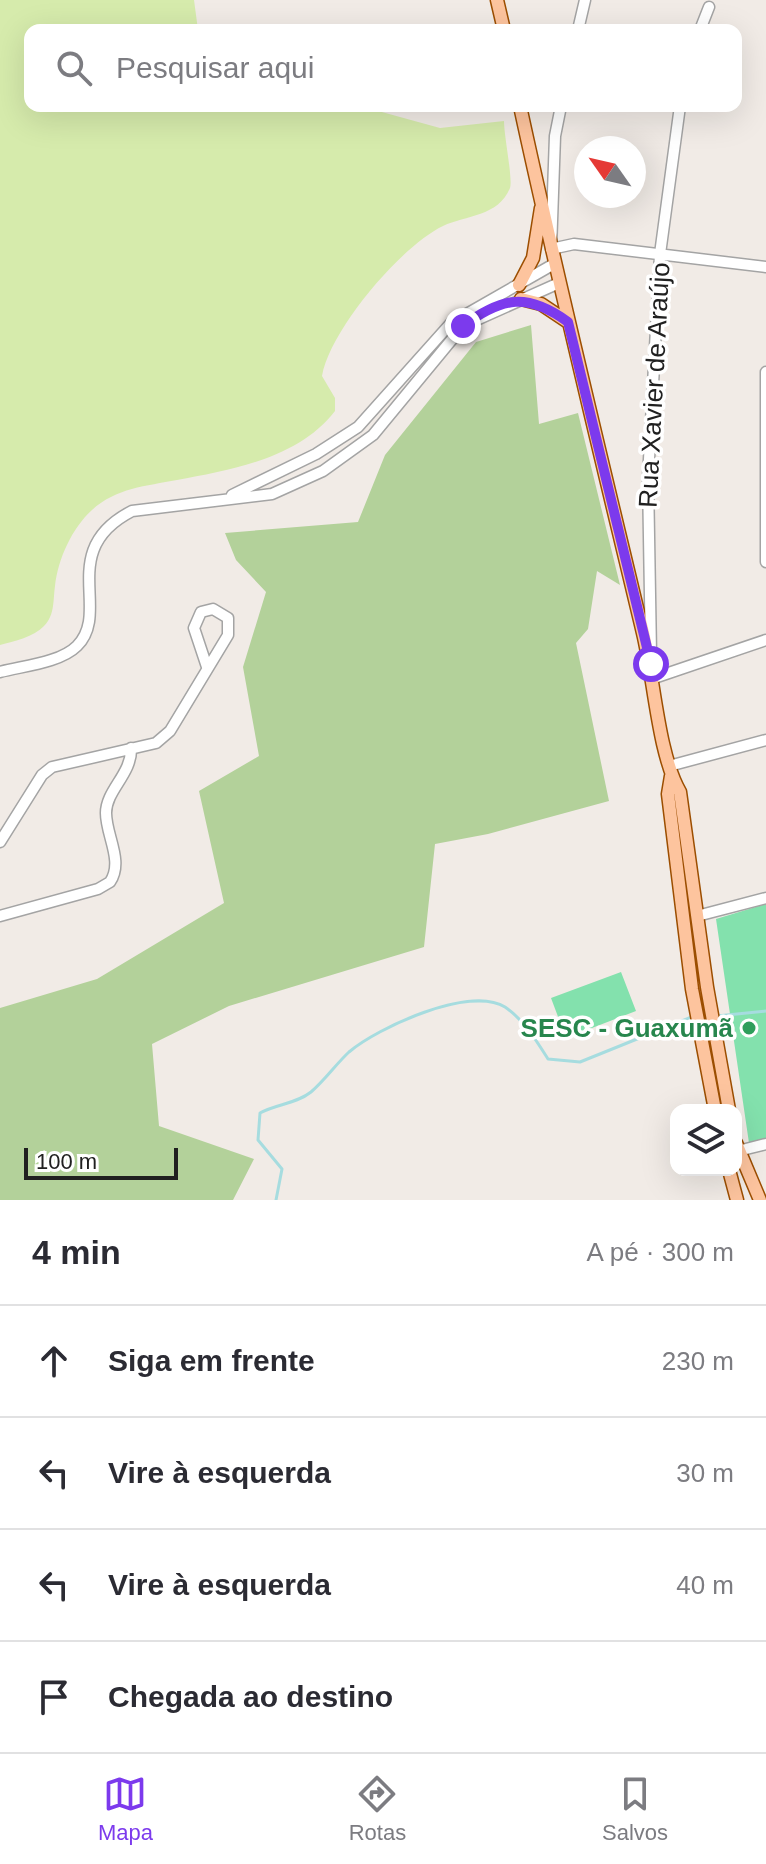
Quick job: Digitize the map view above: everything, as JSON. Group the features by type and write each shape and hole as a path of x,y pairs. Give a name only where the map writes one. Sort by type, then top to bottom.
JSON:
{"main road":[{"path":"497,0 503,24"},
{"path":"521,112 554,264 652,671 670,771 668,794 692,989 714,1104"},
{"path":"519,285 533,258 541,205"},
{"path":"521,299 541,304 568,322"},
{"path":"670,771 680,792 707,987 728,1104"},
{"path":"742,1159 760,1200"},
{"path":"731,1176 737,1200"}],"street":[{"path":"579,24 585,0"},
{"path":"702,24 709,7"},
{"path":"560,112 555,136 551,249 574,244 766,267"},
{"name":"Rua Xavier de Araújo","path":"652,671 648,478 660,254 679,112"},
{"path":"226,497 316,454 358,427 451,323 554,264"},
{"path":"0,672 68,653 78,645 88,623 93,548 102,532 116,519 132,511 226,497 272,494 323,471 362,445 456,332 473,319 559,283"},
{"path":"766,372 766,562"},
{"path":"0,842 42,775 52,767 164,738 207,667 230,629 228,618 213,609 201,612 194,628 207,667"},
{"path":"652,671 766,640"},
{"path":"670,771 766,740"},
{"path":"0,916 98,889 110,882 115,863 106,815 132,760 131,748"},
{"path":"697,916 766,898"},
{"path":"742,1146 766,1144"}],"green space":[{"path":"0,0 194,0 197,24 24,24 24,112 382,112 440,128 504,121 511,183 505,198 490,210 452,222 426,236 370,291 338,336 328,357 322,376 335,398 335,411 320,427 284,451 263,459 220,472 132,489 101,503 85,517 67,545 59,565 48,622 29,636 0,645"},
{"path":"531,325 539,424 578,413 620,585 597,571 588,629 576,643 609,801 488,834 435,844 424,947 229,1006 152,1044 159,1126 254,1159 233,1200 0,1200 0,1008 97,979 224,903 199,791 259,756 243,667 266,592 236,560 225,533 358,522 385,455 476,342"},
{"name":"SESC - Guaxumã","path":"766,904 766,1138 749,1143 716,919"},
{"path":"621,972 636,1011 566,1038 551,998"}],"waterway":[{"path":"276,1200 282,1169 258,1140 260,1113 305,1096 349,1052 401,1021 448,1005 489,1002 505,1007 518,1018 548,1059 580,1062 694,1016"},
{"path":"717,1016 766,1011"}],"place":[{"name":"SESC - Guaxumã","path":"749,1028"}],"route":[{"path":"463,326 521,299 541,304 568,322 651,664"}]}
